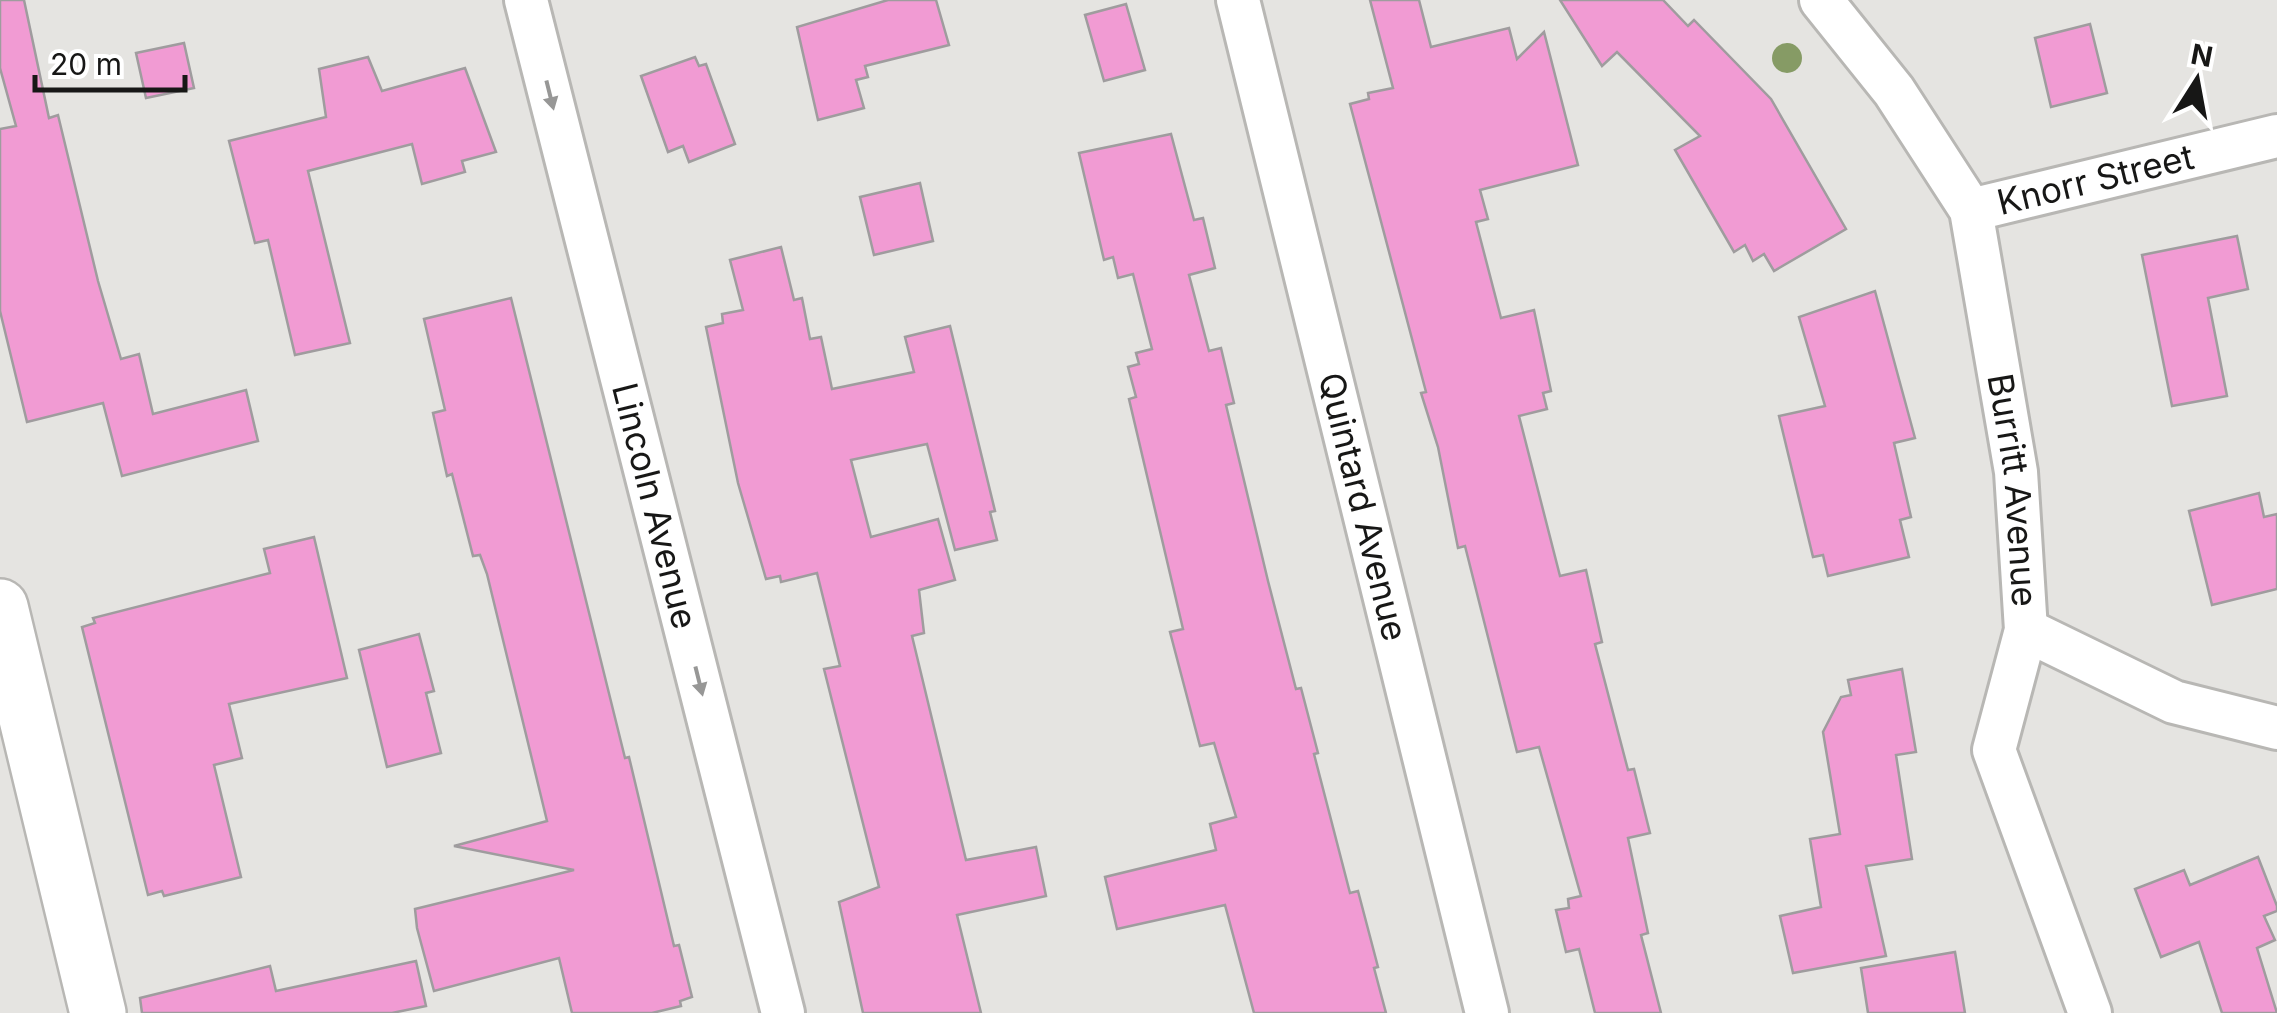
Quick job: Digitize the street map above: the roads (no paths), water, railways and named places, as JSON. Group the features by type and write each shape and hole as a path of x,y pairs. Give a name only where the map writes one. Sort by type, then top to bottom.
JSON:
{"main road":[{"path":"0,607 98,1013"}],"street":[{"name":"Lincoln Avenue","path":"526,0 783,1013"},
{"name":"Quintard Avenue","path":"1238,0 1488,1013"},
{"name":"Burritt Avenue","path":"1820,0 1894,92 1971,210 2016,472 2026,630 1994,750 2090,1013"},
{"name":"Knorr Street","path":"1971,210 2277,136"},
{"path":"2026,630 2174,702 2277,728"}]}
